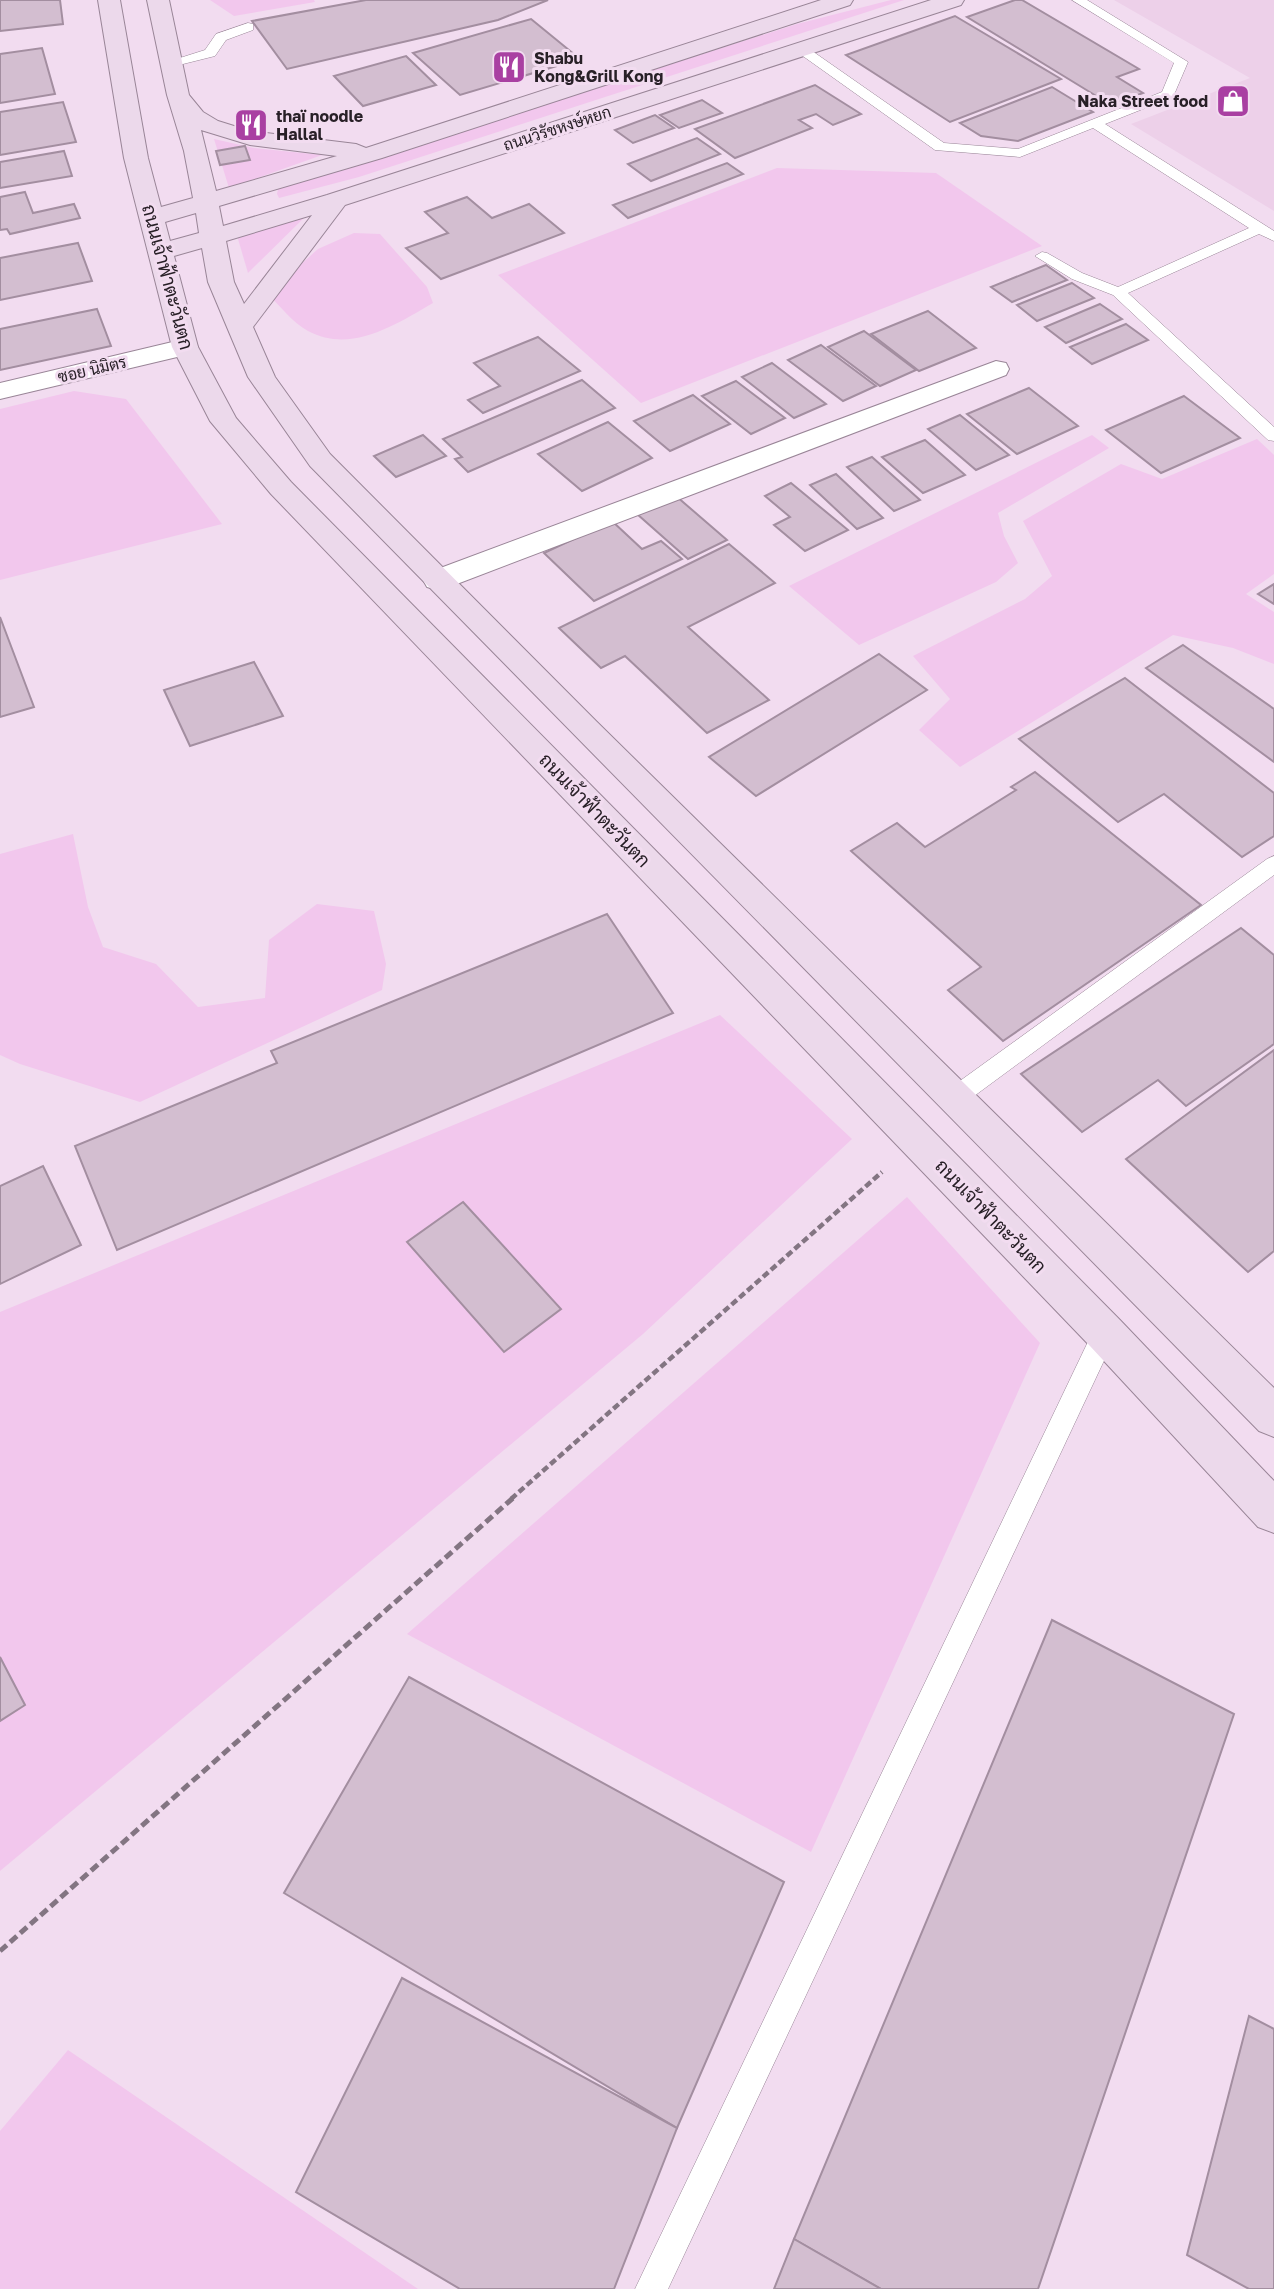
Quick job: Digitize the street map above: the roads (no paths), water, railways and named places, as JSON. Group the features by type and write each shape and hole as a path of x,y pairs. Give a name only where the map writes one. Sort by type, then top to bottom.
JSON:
{"main road":[{"name":"ถนนเจ้าฟ้าตะวันตก","path":"109,0 136,158 184,347 224,421 281,488 1105,1333 1274,1512"},
{"path":"158,0 178,95 196,151 221,282 262,377 320,460 1274,1417"},
{"name":"ถนนวิรัชหงษ์หยก","path":"152,218 374,153 842,0"},
{"name":"ถนนวิรัชหงษ์หยก","path":"160,252 336,200 953,0"},
{"path":"178,95 194,116 226,133 301,146 374,153"},
{"path":"239,328 336,200"}],"street":[{"name":"ซอย นิมิตร","path":"0,391 184,347"},
{"path":"438,580 996,369"}],"lane":[{"path":"800,49 940,146 1020,153 1168,94 1181,62 1078,0"},
{"path":"171,63 210,53 220,37 248,27"},
{"path":"1094,123 1274,237"},
{"path":"1118,292 1260,228"},
{"path":"1042,256 1077,276 1118,292 1274,436"},
{"path":"954,1098 1274,864"},
{"path":"651,2289 1105,1333"}],"place":[{"name":"Shabu Kong&Grill Kong","path":"509,67"},
{"name":"Naka Street food","path":"1233,101"},
{"name":"thaï noodle Hallal","path":"251,125"}]}
